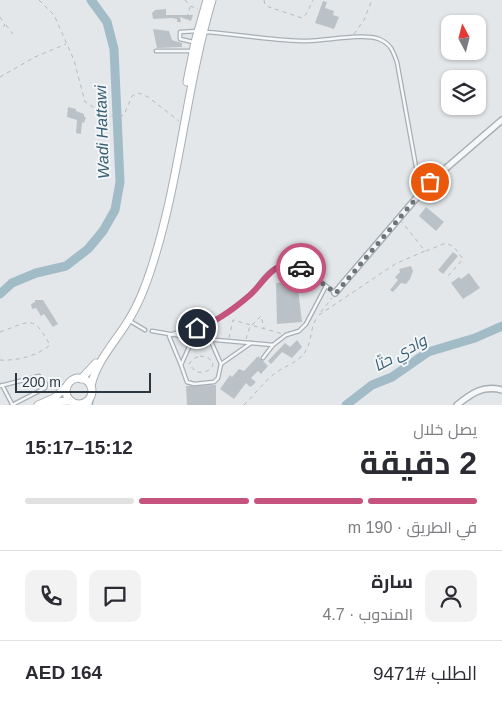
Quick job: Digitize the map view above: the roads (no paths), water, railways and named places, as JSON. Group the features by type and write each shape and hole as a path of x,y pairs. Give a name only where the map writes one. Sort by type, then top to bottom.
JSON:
{"main road":[{"path":"41,404 82,404 89,402 91,386 99,364 129,320 143,291 161,233 201,31 203,10 207,0"},
{"path":"41,404 59,394 73,380 81,379 89,372 115,336 129,312 139,289 160,218 195,42 212,0"},
{"path":"81,379 91,386"},
{"path":"68,386 67,394 75,403"}],"street":[{"path":"336,293 426,188 502,120"},
{"path":"457,405 474,391 487,388 502,390"}],"lane":[{"path":"195,42 180,39 180,32 201,31 240,34 273,40 309,41 364,37 378,39 392,48 408,116 416,166 426,188"},
{"path":"156,51 193,51"},
{"path":"169,336 177,331 208,325 251,294 271,271 277,267 293,265 302,268 336,293"},
{"path":"263,358 273,345 286,334 299,331 306,324 326,286"},
{"path":"129,320 145,330"},
{"path":"152,332 169,336 273,345"},
{"path":"169,336 187,382 202,384 214,382 218,378 221,364 210,339"},
{"path":"181,365 193,338"},
{"path":"221,364 252,343"},
{"path":"39,376 46,384 45,388 12,405 1,386 39,376"}],"waterway":[{"name":"Wadi Hattawi","path":"0,294 12,283 36,273 66,266 88,249 103,231 115,210 120,182 114,49 107,22 91,0"},
{"name":"وادي حتّا","path":"346,405 372,385 392,377 428,352 475,338 502,326"}]}
